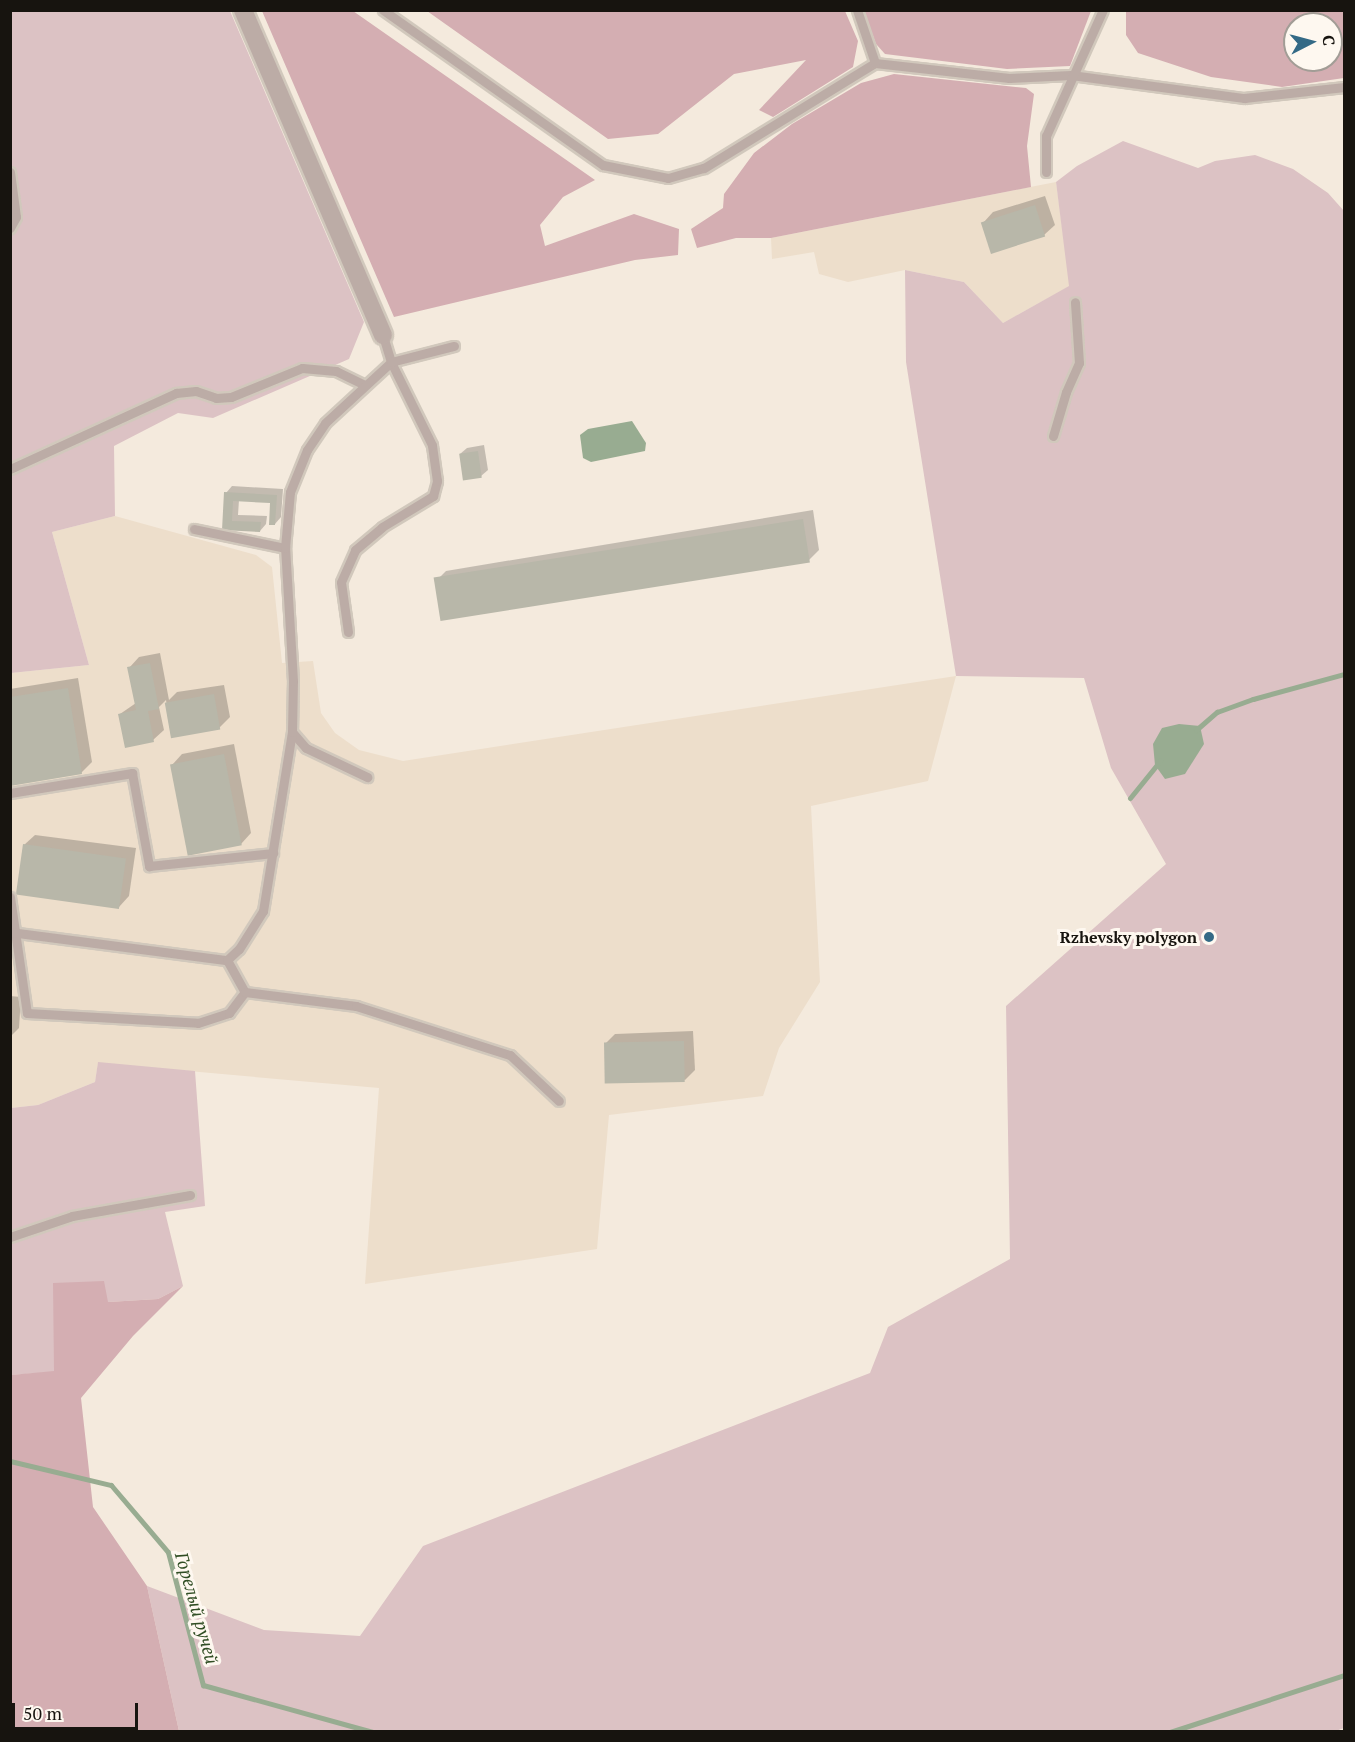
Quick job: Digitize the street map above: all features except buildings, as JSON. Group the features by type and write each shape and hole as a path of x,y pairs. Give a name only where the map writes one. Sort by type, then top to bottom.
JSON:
{"street":[{"path":"243,10 383,335"}],"lane":[{"path":"383,10 603,165 668,178 704,168 875,63 1009,78 1071,75 1244,98 1344,87"},
{"path":"857,10 875,63"},
{"path":"1046,172 1046,136 1071,75 1103,10"},
{"path":"10,172 16,217 10,228"},
{"path":"1053,436 1066,392 1080,363 1075,302"},
{"path":"348,632 340,582 355,550 382,526 434,496 437,481 432,445 391,362 383,335"},
{"path":"227,960 238,949 263,911 292,732 293,681 285,548 290,492 307,450 325,423 391,362 454,346"},
{"path":"10,469 176,393 196,391 216,398 231,397 302,368 336,371 365,386"},
{"path":"194,529 285,548"},
{"path":"292,732 306,748 367,777"},
{"path":"10,793 132,773 149,866 273,853"},
{"path":"10,897 27,1013 198,1023 229,1013 245,992"},
{"path":"14,932 227,960"},
{"path":"227,960 245,992"},
{"path":"245,992 356,1006 510,1055 559,1101"},
{"path":"10,1237 72,1216 190,1195"}],"shaded area":[{"path":"11,11 230,11 364,322 349,359 213,418 178,413 114,446 115,516 52,532 89,665 11,673"},
{"path":"262,11 353,11 595,180 563,197 540,225 545,246 634,214 679,229 678,255 635,260 394,317"},
{"path":"427,11 845,11 858,41 853,67 773,117 759,110 806,60 734,74 658,134 608,139"},
{"path":"863,11 1091,11 1070,66 1007,69 885,54 876,44"},
{"path":"1126,11 1344,11 1344,78 1282,87 1211,77 1138,53 1126,35"},
{"path":"894,74 1026,88 1034,94 1027,146 1031,187 771,238 736,238 697,248 691,229 723,208 724,194 754,153 792,124 861,83"},
{"path":"1123,141 1198,168 1215,161 1255,155 1293,169 1328,193 1344,211 1344,1728 1333,1732 179,1731 147,1586 264,1630 360,1636 423,1546 870,1373 888,1327 1010,1259 1006,1006 1166,864 1111,768 1084,678 956,676 906,362 905,270 964,282 1003,323 1069,286 1056,182 1077,166"},
{"path":"1056,182 1070,286 1003,323 964,282 905,270 848,282 819,274 814,252 772,259 771,238"},
{"path":"632,421 646,443 645,451 591,462 583,458 580,435 588,429"},
{"path":"115,516 256,555 272,567 282,663 313,661 321,713 335,733 359,750 403,761 956,676 928,781 811,806 820,982 779,1048 763,1096 609,1115 597,1249 365,1284 379,1088 98,1063 95,1082 38,1105 11,1108 11,673 89,665 52,532"},
{"path":"1179,724 1200,726 1204,744 1185,774 1165,779 1155,765 1153,744 1162,728"},
{"path":"98,1062 195,1071 205,1206 165,1212 183,1286 158,1299 108,1302 54,1372 11,1375 11,1108 38,1105 95,1082"},
{"path":"104,1281 108,1302 158,1299 183,1286 133,1336 81,1398 93,1507 147,1586 179,1731 11,1731 11,1375 54,1371 53,1283"}],"waterway":[{"path":"1196,730 1217,712 1253,699 1344,674"},
{"path":"1130,798 1160,761"},
{"name":"Горелый ручей","path":"10,1461 111,1485 168,1552 203,1685 373,1732"},
{"path":"1170,1732 1344,1675"}],"place":[{"name":"Rzhevsky polygon","path":"1209,937"}]}
